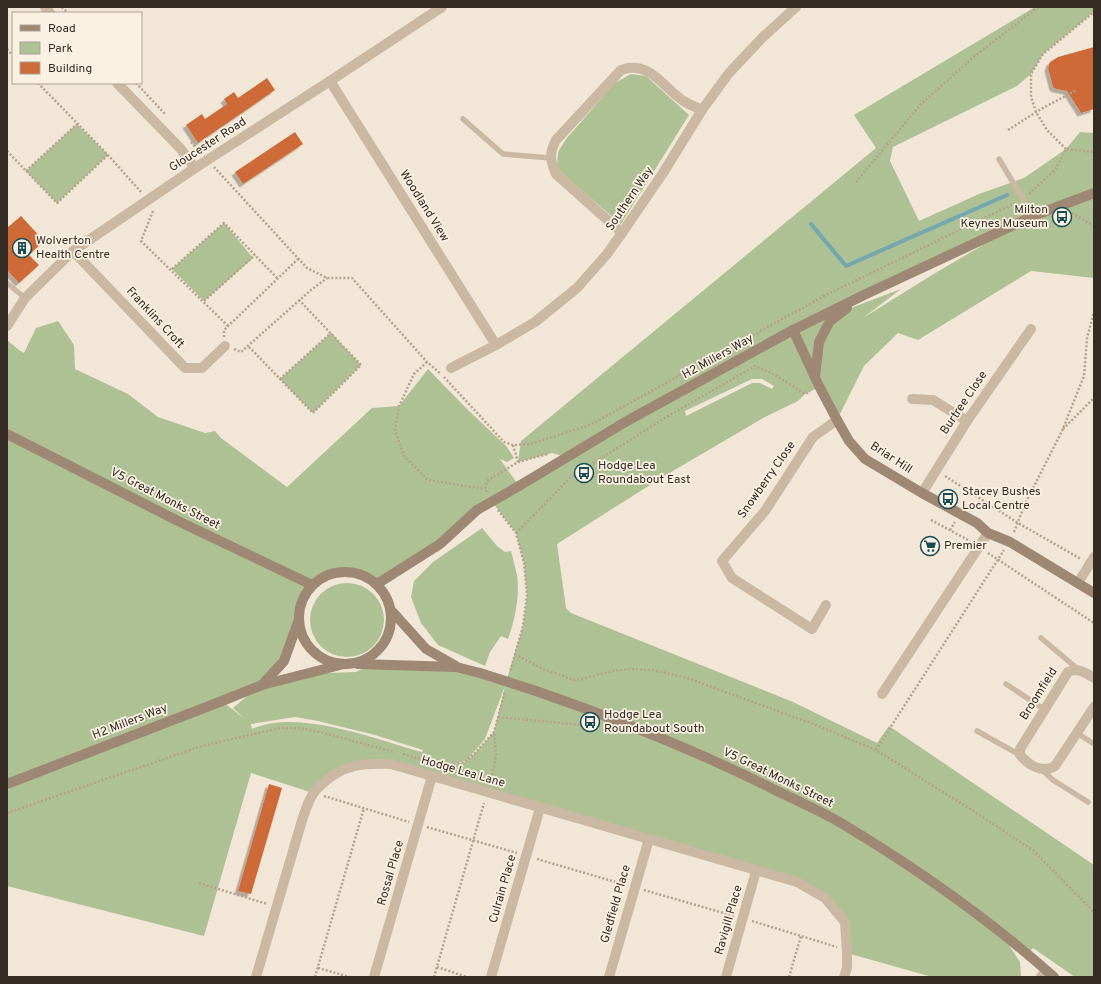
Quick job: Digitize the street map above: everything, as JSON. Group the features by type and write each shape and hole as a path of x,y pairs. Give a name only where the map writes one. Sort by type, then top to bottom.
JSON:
{"street":[{"name":"Gloucester Road","path":"7,326 25,298 73,251 195,168 442,7"},
{"name":"Southern Way","path":"451,368 496,345 535,322 577,288 607,254 622,233 663,173 702,110 729,73 763,37 796,7"},
{"path":"622,233 556,174 552,166 551,149 556,140 621,70 630,67 640,67 649,72 683,100 702,110"},
{"name":"Woodland View","path":"330,81 496,345"},
{"path":"118,84 180,148 195,168"},
{"name":"H2 Millers Way","path":"377,584 440,544 477,510 627,421 793,330 1033,216 1094,193"},
{"name":"Franklins Croft","path":"73,251 185,368 202,368 225,346"},
{"path":"817,382 819,342 830,321 866,294"},
{"name":"Burtree Close","path":"922,493 967,421 1031,329"},
{"name":"Briar Hill","path":"793,330 817,382 849,442 865,459 976,523 988,533 1010,542 1094,594"},
{"path":"912,399 933,400 967,421"},
{"name":"Snowberry Close","path":"826,604 812,629 732,578 722,561 765,511 813,437 837,420"},
{"name":"V5 Great Monks Street","path":"7,434 176,520 312,585"},
{"path":"882,694 988,533"},
{"path":"1078,583 1092,561"},
{"path":"342,572 360,574 377,584 386,596 391,619 390,630 386,640 372,656 363,661 348,664 325,660 316,655 304,640 298,622 299,608 302,599 312,585 320,578 331,573 342,572"},
{"name":"V5 Great Monks Street","path":"390,609 426,649 456,667"},
{"name":"H2 Millers Way","path":"262,685 284,661 298,622"},
{"name":"H2 Millers Way","path":"7,784 262,685 348,664"},
{"name":"V5 Great Monks Street","path":"348,664 456,667 533,690 593,711 681,745 746,775 845,826 921,875 999,932 1047,975"},
{"name":"Broomfield","path":"1020,755 1020,749 1068,672 1078,670 1094,678"},
{"path":"1020,755 1025,761 1042,770 1050,769 1055,766 1094,707"},
{"name":"Hodge Lea Lane","path":"256,977 303,817 313,793 328,779 341,770 351,766 369,763 391,764 797,882 825,898 845,922 847,968 844,977"},
{"path":"7,790 32,775"},
{"name":"Rossal Place","path":"374,977 432,776"},
{"name":"Culrain Place","path":"491,977 540,808"},
{"name":"Gledfield Place","path":"609,977 649,839"},
{"name":"Ravigill Place","path":"726,977 756,871"}],"lane":[{"path":"463,119 503,154 551,158"},
{"path":"999,158 1033,216"},
{"path":"7,283 25,298"},
{"path":"1041,638 1078,670"},
{"path":"1006,684 1045,710"},
{"path":"977,731 1020,755"},
{"path":"1077,733 1094,744"},
{"path":"1042,770 1054,780 1088,802"}],"path":[{"path":"856,182 921,104 975,56 1038,7"},
{"path":"1094,12 1043,54 1031,74 1031,97 1036,112 1047,130 1066,149 1094,152"},
{"path":"39,84 155,206 141,241 228,326"},
{"path":"137,84 167,116"},
{"path":"1008,130 1036,112 1075,91"},
{"path":"26,171 77,124"},
{"path":"187,138 298,259 308,268 327,278 352,278 427,362 440,373 504,442 513,445 530,444 590,426 826,295 1023,199 1055,170 1066,149"},
{"path":"7,151 57,203 108,155"},
{"path":"1060,206 1094,226"},
{"path":"172,269 224,223 278,279"},
{"path":"204,301 255,255"},
{"path":"298,259 224,330 225,346 241,352 249,347 299,300 327,278"},
{"path":"249,347 313,413 361,365 299,300"},
{"path":"280,379 330,333"},
{"path":"427,362 414,374 399,406 395,430 404,456 428,480 485,489"},
{"path":"516,534 571,477 665,418 755,366 774,375 805,394 817,382"},
{"path":"1062,431 1094,398"},
{"path":"513,445 518,462"},
{"path":"488,494 485,489 487,481 518,462 552,453"},
{"path":"936,470 1018,523 1092,561"},
{"path":"498,509 516,534 524,564 527,595 523,626 510,675"},
{"path":"931,520 979,547 1094,623"},
{"path":"515,654 543,669 574,680 581,680 630,669 653,670 687,678 816,725 876,750 1034,851 1094,912"},
{"path":"434,977 488,792 496,755 494,732 506,689"},
{"path":"498,717 582,725"},
{"path":"7,813 202,746 280,728 299,728 320,732 428,761 450,765 465,762 494,732"},
{"path":"313,793 418,825 743,918 847,950"},
{"path":"315,977 364,808"},
{"path":"199,883 277,907"},
{"path":"789,977 801,936"},
{"path":"437,967 467,977"},
{"path":"318,968 350,977"}],"green space":[{"path":"1035,7 1094,7 1094,12 1043,54 1031,74 1017,86 893,147 890,161 919,221 979,194 1024,178 1066,149 1080,132 1094,133 1094,278 1031,271 918,340 898,333 864,366 837,420 819,387 805,394 798,401 765,417 661,478 557,544 566,608 571,613 793,702 877,743 889,726 1094,865 1094,977 1075,977 1033,948 1028,955 1001,933 1020,962 1021,977 932,977 847,953 845,922 825,898 797,882 391,764 351,766 313,793 251,773 204,936 7,886 7,790 30,776 7,784 7,340 24,353 36,328 58,321 74,345 75,369 128,394 158,417 205,433 215,431 221,438 287,487 372,408 399,406 428,369 507,447 514,458 507,462 500,459 519,486 566,457 552,453 518,462 521,441 876,148 854,115","holes":["1027,219 863,318 901,289 798,328","752,379 762,379 774,386 772,389 760,383 752,383 686,416 685,411","493,503 516,533 524,563 527,595 523,626 506,682 456,667 377,661 356,672 329,673 315,668 269,678 285,660 297,627 303,598 313,584 328,575 344,572 362,575 377,584 440,544","505,686 494,732 476,752 465,762 454,764 467,760 485,739","258,687 233,708 245,719 223,702","295,717 375,735 423,750 422,752 359,733 313,724 291,722 270,723 252,729 251,724"]},
{"path":"631,74 646,76 689,115 621,224 557,168 558,152 566,139 615,83"},
{"path":"77,124 108,155 57,203 26,171"},
{"path":"224,223 253,258 204,301 172,269"},
{"path":"331,333 361,365 313,413 280,379"},
{"path":"482,528 497,546 505,552 511,551 518,583 516,608 508,639 501,636 490,652 485,666 438,645 421,623 411,597 414,581 433,562"},
{"path":"347,583 361,586 373,594 381,606 384,620 381,634 373,646 361,654 347,657 333,654 321,646 313,634 310,620 313,606 321,594 333,586"}],"building":[{"path":"1094,47 1094,109 1081,113 1067,91 1053,87 1048,68 1050,62 1058,57"},
{"path":"267,78 275,90 198,143 186,125 202,114 205,119 227,104 224,99 234,92 238,98"},
{"path":"295,132 303,144 243,184 235,172"},
{"name":"Wolverton Health Centre","path":"21,216 44,241 29,255 39,265 19,283 7,270 7,228"},
{"path":"269,784 282,788 251,894 238,891"}],"waterway":[{"path":"811,224 846,266 1007,195"}],"place":[{"name":"Milton Keynes Museum","path":"1062,217"},
{"name":"Wolverton Health Centre","path":"22,248"},
{"name":"Hodge Lea Roundabout East","path":"584,473"},
{"name":"Stacey Bushes Local Centre","path":"948,499"},
{"name":"Premier","path":"930,546"},
{"name":"Hodge Lea Roundabout South","path":"590,722"}]}
